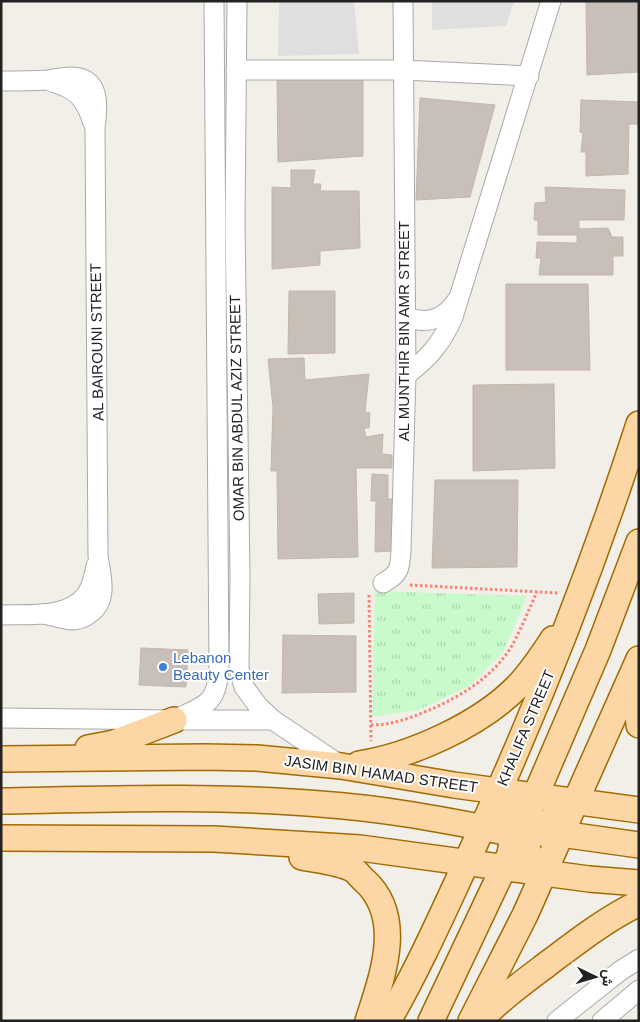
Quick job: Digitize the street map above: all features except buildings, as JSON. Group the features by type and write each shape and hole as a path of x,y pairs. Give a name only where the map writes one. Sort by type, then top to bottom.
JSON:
{"main road":[{"name":"KHALIFA STREET","path":"388,1021 409,982 483,828 546,681 601,535 639,424"},
{"path":"431,1021 536,796 598,650 639,542"},
{"path":"341,766 372,762 425,744 462,728 499,703 517,687 576,603"},
{"path":"471,1021 525,915 639,659"},
{"path":"639,681 636,696 639,725"},
{"path":"29,759 114,743 174,720"},
{"name":"JASIM BIN HAMAD STREET","path":"1,759 205,756 257,758 341,766 499,791 639,810"},
{"path":"499,791 507,803 530,857 544,873"},
{"path":"1,801 152,798 259,800 372,809 519,834 561,834 639,844"},
{"path":"466,862 481,852 519,834 545,825 562,815 576,801"},
{"path":"1,838 214,839 360,848 544,873 639,883"},
{"path":"214,839 326,861 354,870 378,895 388,924 387,946 380,983 368,1021"},
{"path":"479,1021 527,979 600,924 639,903"}],"street":[{"name":"OMAR BIN ABDUL AZIZ STREET","path":"174,720 208,702 215,695 218,681 214,1"},
{"name":"OMAR BIN ABDUL AZIZ STREET","path":"237,1 235,223 240,575 238,669 248,695 258,707 341,766"},
{"name":"AL MUNTHIR BIN AMR STREET","path":"383,584 394,577 400,566 406,375 402,70 403,1"},
{"path":"406,375 435,351 453,317 457,299 529,76 551,1"},
{"path":"236,70 402,70 529,76"},
{"name":"AL BAIROUNI STREET","path":"1,81 46,80 69,87 86,104 95,128 98,556 91,585 81,601 64,609 44,614 1,615"},
{"path":"215,224 235,223"},
{"path":"406,317 414,320 432,320 447,312 457,299"},
{"path":"1,718 274,720"},
{"path":"557,1021 620,971 639,960"},
{"path":"602,1021 639,990"}],"path":[{"path":"372,762 370,587 383,584 537,592 576,603"},
{"path":"371,725 385,725 410,718 470,690 490,672 512,646 537,592"}],"shaded area":[{"path":"279,1 354,1 359,54 278,56"},
{"path":"432,1 514,1 506,26 432,30"}],"green space":[{"path":"375,591 527,596 504,651 470,686 418,710 372,717"}],"place":[{"name":"Lebanon Beauty Center","path":"163,667"}]}
